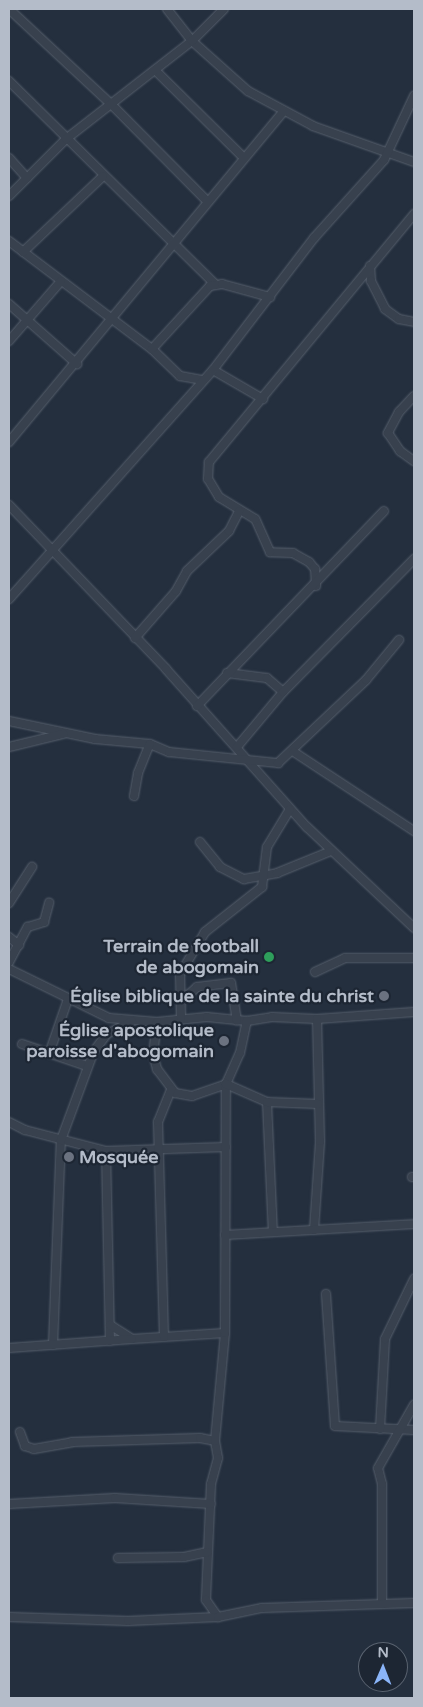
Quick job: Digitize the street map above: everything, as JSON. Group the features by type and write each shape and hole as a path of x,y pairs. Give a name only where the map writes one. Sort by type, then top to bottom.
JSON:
{"street":[{"path":"9,9 112,104 207,201"},
{"path":"167,9 192,42 241,86 284,112 313,126 387,150 414,162"},
{"path":"9,196 66,139 192,42 224,9"},
{"path":"155,70 244,158"},
{"path":"9,80 103,176 215,284 270,297"},
{"path":"9,599 202,380 213,370 314,238 384,160 387,150 414,96"},
{"path":"9,442 77,364 111,318 172,243 284,112"},
{"path":"9,158 27,178"},
{"path":"23,252 103,176"},
{"path":"316,586 314,569 309,562 293,553 270,552 263,543 260,525 213,490 208,479 209,462 414,214"},
{"path":"9,241 152,348 184,378 202,380"},
{"path":"370,266 371,281 390,314 414,322"},
{"path":"361,278 371,281"},
{"path":"9,342 62,281"},
{"path":"152,348 215,284"},
{"path":"9,304 77,364"},
{"path":"213,370 263,399"},
{"path":"414,396 399,412 388,433 400,451 414,462"},
{"path":"9,505 16,516 34,528 51,552 237,747 290,809 414,928"},
{"path":"135,638 176,591 187,570 229,531 239,511"},
{"path":"197,706 227,673 316,586 384,511"},
{"path":"237,747 283,692 414,559"},
{"path":"9,721 65,734 150,744 169,752 278,763 294,752 366,680 400,640"},
{"path":"227,673 268,678 283,692"},
{"path":"9,747 65,734"},
{"path":"134,796 138,773 150,744"},
{"path":"294,752 414,831"},
{"path":"181,1017 180,974 206,932 254,895 266,876 267,848 290,809"},
{"path":"200,842 225,871 244,879 266,876 332,851"},
{"path":"9,903 32,867"},
{"path":"9,962 28,927 44,922 49,903"},
{"path":"9,937 19,945"},
{"path":"315,972 345,958 414,958"},
{"path":"9,969 109,1018 157,1022 181,1017 247,1021 272,1016 317,1019 414,1012"},
{"path":"181,1001 197,987 231,983 237,1021"},
{"path":"50,1051 68,999"},
{"path":"54,1345 60,1140 87,1066 107,1034 109,1018"},
{"path":"314,1230 319,1187 317,1019"},
{"path":"107,1034 134,1020"},
{"path":"218,1617 206,1600 206,1567 211,1484 218,1458 215,1441 225,1333 226,1084 240,1053 247,1021"},
{"path":"157,1022 154,1060 171,1090 179,1095 202,1096 226,1084"},
{"path":"22,1044 50,1051 87,1066"},
{"path":"226,1084 267,1102 318,1104"},
{"path":"164,1337 158,1122 171,1090"},
{"path":"267,1102 274,1232"},
{"path":"9,1122 60,1140 106,1151 226,1147"},
{"path":"106,1151 110,1341"},
{"path":"225,1235 414,1224"},
{"path":"380,1429 385,1339 414,1278"},
{"path":"326,1294 335,1426 414,1430"},
{"path":"110,1325 132,1339"},
{"path":"9,1348 225,1333"},
{"path":"382,1604 382,1484 378,1468 414,1405"},
{"path":"20,1432 25,1446 34,1449 72,1442 200,1438 215,1441"},
{"path":"9,1504 115,1498 211,1504"},
{"path":"118,1558 193,1556 207,1552"},
{"path":"193,1556 206,1567"},
{"path":"9,1616 65,1621 218,1617 262,1608 414,1603"}],"place":[{"name":"Terrain de football de abogomain","path":"269,957"},
{"name":"Église biblique de la sainte du christ","path":"384,996"},
{"name":"Église apostolique paroisse d'abogomain","path":"224,1041"},
{"name":"Mosquée","path":"69,1157"}]}
